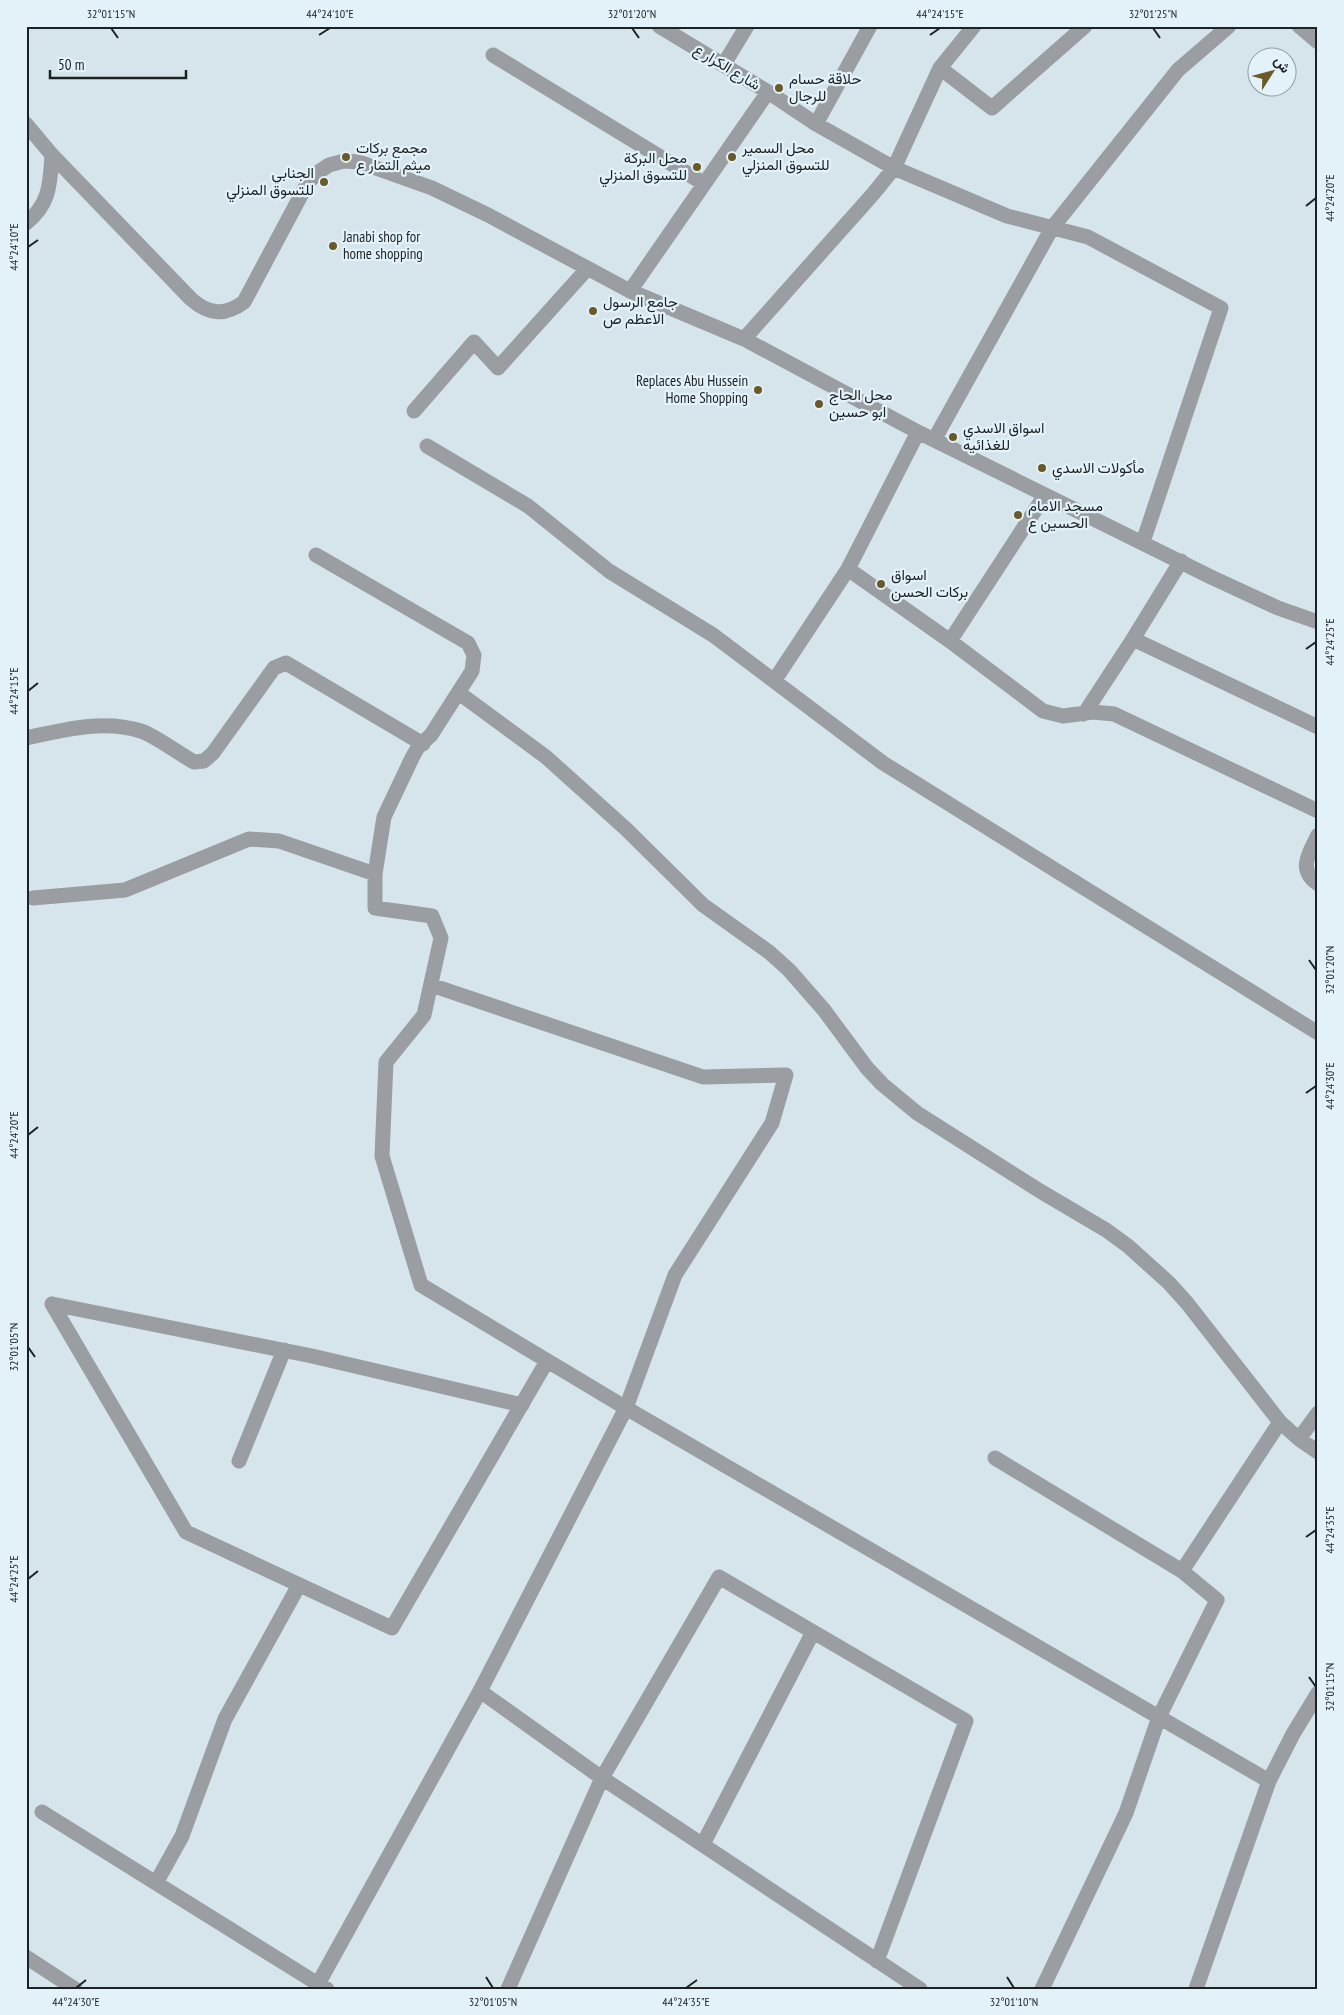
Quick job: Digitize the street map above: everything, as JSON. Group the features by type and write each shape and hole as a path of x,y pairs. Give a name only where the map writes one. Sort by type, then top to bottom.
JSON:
{"street":[{"path":"724,64 747,26"},
{"path":"816,124 870,26"},
{"path":"744,339 894,168 940,68 974,26"},
{"path":"940,68 992,108 1085,26"},
{"path":"934,440 1052,228 1178,70 1229,26"},
{"path":"1299,26 1318,42"},
{"name":"شارع الكرار ع","path":"630,291 703,183 768,92 664,28"},
{"path":"493,55 703,183"},
{"path":"768,92 816,124 894,168 1006,216 1088,237 1221,308 1143,542"},
{"path":"26,124 52,155 191,299 200,307 211,312 235,309 244,302 307,184 317,173 329,165 344,161 359,162 432,188 488,215 630,291 744,339 918,432 1245,594 1318,622"},
{"path":"26,224 35,216 46,201 52,155"},
{"path":"414,411 474,342 498,368 587,269"},
{"path":"774,681 848,569 918,432"},
{"path":"427,446 528,506 609,571 699,626 883,763 1318,1033"},
{"path":"950,641 1045,494"},
{"path":"316,555 468,643 474,655 472,672 431,735 412,758 384,817 376,874 375,908 432,916 441,938 424,1015 386,1062 382,1156 421,1285 626,1408 1270,1781"},
{"path":"1084,714 1181,561"},
{"path":"848,569 950,641 1043,711 1063,716 1104,711 1123,718 1318,811"},
{"path":"1133,639 1318,727"},
{"path":"26,738 76,727 119,727 142,731 194,762 204,761 213,753 274,668 286,663 422,744"},
{"path":"459,693 546,757 626,829 703,905 769,952 789,970 824,1010 867,1068 899,1099 916,1113 1031,1186 1106,1230 1149,1264 1188,1303 1280,1422 1299,1439 1318,1452"},
{"path":"1318,835 1306,860 1306,867 1308,874 1318,884"},
{"path":"33,898 125,890 249,839 279,841 376,874"},
{"path":"42,1812 322,1987 480,1691 626,1408 675,1275 772,1123 786,1075 703,1077 431,984"},
{"path":"522,1406 284,1350 52,1304 186,1532 392,1628 522,1406 547,1361"},
{"path":"239,1461 284,1350"},
{"path":"1299,1439 1318,1413"},
{"path":"1182,1571 1280,1422"},
{"path":"995,1458 1182,1571 1217,1600 1159,1717 1126,1813 1042,1989"},
{"path":"508,1989 602,1778 719,1577 966,1721 877,1961"},
{"path":"156,1883 182,1836 225,1719 299,1585"},
{"path":"703,1844 813,1632"},
{"path":"480,1691 602,1778 920,1989"},
{"path":"1196,1989 1270,1781 1285,1749 1318,1693"},
{"path":"26,1958 75,1989"}],"place":[{"name":"حلاقة حسام للرجال","path":"779,88"},
{"name":"مجمع بركات ميثم التمار ع","path":"346,157"},
{"name":"محل السمير للتسوق المنزلي","path":"732,157"},
{"name":"محل البركة للتسوق المنزلي","path":"697,167"},
{"name":"الجنابي للتسوق المنزلي","path":"324,182"},
{"name":"Janabi shop for home shopping","path":"333,246"},
{"name":"جامع الرسول الاعظم ص","path":"593,311"},
{"name":"Replaces Abu Hussein Home Shopping","path":"758,390"},
{"name":"محل الحاج ابو حسين","path":"819,404"},
{"name":"اسواق الاسدي للغذائيه","path":"953,437"},
{"name":"مأكولات الاسدي","path":"1042,468"},
{"name":"مسجد الامام الحسين ع","path":"1018,515"},
{"name":"اسواق بركات الحسن","path":"881,584"}]}
